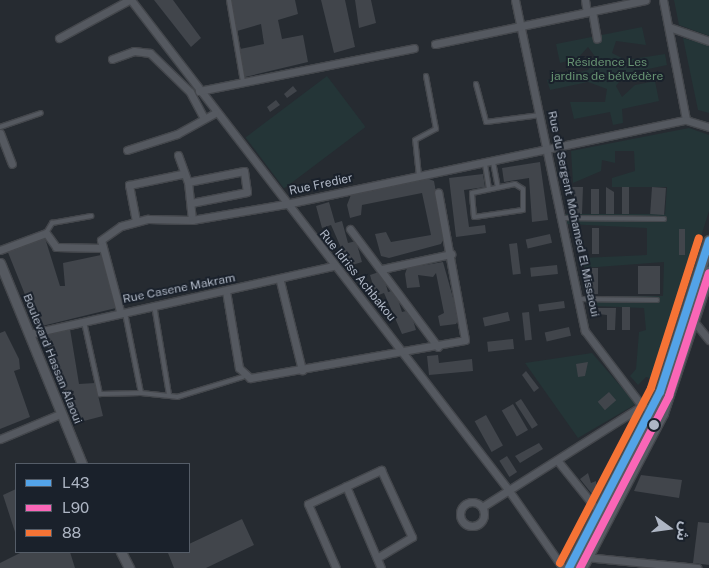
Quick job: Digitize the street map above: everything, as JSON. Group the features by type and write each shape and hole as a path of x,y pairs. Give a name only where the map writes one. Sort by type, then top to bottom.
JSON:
{"main road":[{"path":"569,568 580,557 657,425 689,318 709,241"},
{"path":"581,568 580,557 598,511 709,272"}],"street":[{"path":"59,38 130,0"},
{"name":"Rue Idriss Achbakou","path":"130,0 507,488 563,568"},
{"name":"Rue du Sergent Mohamed El Missaoui","path":"515,0 549,150 579,299 590,340 647,408"},
{"path":"584,0 597,39"},
{"path":"435,44 645,0"},
{"path":"663,0 686,120 709,128"},
{"path":"669,27 709,41"},
{"path":"199,91 414,48"},
{"path":"112,59 134,51 150,53 190,92 204,118"},
{"path":"127,150 177,134 216,113"},
{"name":"Rue Fredier","path":"103,248 101,240 136,221 192,220 286,204 485,164 686,120"},
{"path":"0,133 12,164"},
{"path":"178,155 182,174 188,182 192,220"},
{"path":"188,182 244,170 247,192 191,203"},
{"path":"136,221 129,185 182,174"},
{"path":"226,291 238,368 243,377 302,370 438,347 466,338 438,192"},
{"path":"350,229 382,269 438,347"},
{"path":"0,250 46,233 56,247 103,248 122,311"},
{"path":"382,269 451,254"},
{"name":"Boulevard Hassan Alaoui","path":"0,263 82,463"},
{"name":"Rue Casene Makram","path":"29,334 122,311 280,281 334,266"},
{"path":"280,281 302,370"},
{"path":"689,318 709,340"},
{"path":"482,507 507,488 647,408"},
{"path":"0,439 60,414"},
{"path":"557,460 598,511"},
{"path":"336,568 308,504 382,470 412,537 377,558"},
{"path":"346,486 381,568"},
{"path":"122,553 129,568"},
{"path":"580,557 697,568"}],"lane":[{"path":"229,0 243,82"},
{"path":"419,177 414,140 436,129 426,76"},
{"path":"476,84 486,122 541,115"},
{"path":"0,127 42,113"},
{"path":"493,162 498,187"},
{"path":"485,164 489,189"},
{"path":"521,186 523,210 477,219 470,196 498,187 521,186"},
{"path":"46,233 52,223 92,216"},
{"path":"563,218 664,219"},
{"path":"579,299 657,300"},
{"path":"154,305 169,395"},
{"path":"122,311 141,393"},
{"path":"84,320 100,394 141,393 177,397 243,377"}],"green space":[{"path":"674,0 709,0 709,36 679,25"},
{"name":"Résidence Les jardins de bélvédère","path":"642,27 646,45 616,41 612,53 626,60 665,54 667,65 625,74 616,86 622,97 635,85 655,81 659,101 622,109 623,123 613,125 610,112 574,119 570,102 605,102 607,89 588,82 550,90 547,80 588,70 596,58 588,47 578,58 560,63 556,44"},
{"path":"683,38 709,45 709,113 698,110"},
{"path":"327,76 366,127 284,188 246,137"},
{"path":"689,128 709,135 709,211 656,380 646,377 638,385 630,376 636,369 639,332 646,330 644,308 595,306 590,296 663,296 664,262 584,268 582,258 647,255 647,228 567,224 565,214 665,214 667,187 612,187 612,178 635,171 634,151 615,151 615,163 602,160 601,171 573,183 571,151"},
{"path":"592,353 636,404 578,438 525,363"}],"building":[{"path":"154,0 173,0 201,38 191,47"},
{"path":"231,0 295,0 298,14 278,20 282,39 303,35 308,62 245,77 240,49 264,44 261,24 237,31"},
{"path":"321,0 345,0 355,47 334,53"},
{"path":"355,0 371,0 376,23 359,28"},
{"path":"293,86 297,91 287,98 284,94"},
{"path":"276,100 280,105 270,112 267,107"},
{"path":"540,162 548,220 532,222 529,178 504,182 502,168"},
{"path":"483,174 485,187 464,190 469,227 485,225 486,233 456,237 449,178"},
{"path":"429,179 434,181 444,238 441,244 389,258 381,256 375,234 386,232 391,242 431,235 422,193 362,205 361,215 350,218 347,205 352,192"},
{"path":"565,187 583,187 582,214 574,214 574,193 565,193"},
{"path":"606,187 614,192 614,214 606,214"},
{"path":"622,187 629,187 629,214 622,214"},
{"path":"652,187 666,188 664,215 650,214"},
{"path":"591,189 599,189 599,214 591,214"},
{"path":"329,202 335,223 342,221 348,243 356,241 362,262 349,266 331,225 322,228 316,206"},
{"path":"592,228 599,228 599,254 592,254"},
{"path":"679,229 685,229 685,255 679,255"},
{"path":"550,234 552,243 528,248 526,240"},
{"path":"41,237 45,238 60,286 65,286 63,263 101,255 116,308 38,327 7,250"},
{"path":"517,243 521,274 513,275 509,244"},
{"path":"443,262 459,319 456,324 440,326 438,316 444,313 436,273 433,277 418,275 420,287 407,288 405,274 407,268"},
{"path":"557,265 558,274 531,277 530,268"},
{"path":"638,266 660,266 660,294 638,294"},
{"path":"592,268 598,268 598,294 592,294"},
{"path":"382,271 388,292 395,290 402,312 410,310 416,330 402,334 384,293 376,296 370,275"},
{"path":"564,301 565,308 539,312 538,305"},
{"path":"622,307 630,307 630,330 622,330"},
{"path":"598,308 616,308 615,330 607,330 607,315 598,314"},
{"path":"508,312 510,321 485,327 483,318"},
{"path":"529,312 532,340 525,341 522,313"},
{"path":"569,327 571,336 547,341 545,333"},
{"path":"70,329 79,384 95,383 103,416 76,423 43,334"},
{"path":"5,331 19,359 20,369 14,371 30,417 0,429 0,333"},
{"path":"513,339 514,349 488,352 487,342"},
{"path":"438,355 439,363 472,359 473,371 429,375 427,356"},
{"path":"588,362 585,376 578,377 576,364"},
{"path":"526,371 539,388 534,392 522,375"},
{"path":"609,392 616,400 605,410 598,402"},
{"path":"521,399 538,425 532,429 515,403"},
{"path":"513,404 528,430 517,436 502,410"},
{"path":"486,415 503,446 492,452 475,421"},
{"path":"539,443 543,449 520,463 515,456"},
{"path":"507,456 517,472 509,477 499,461"},
{"path":"588,473 591,483 596,481 597,494 592,494 580,479"},
{"path":"641,475 682,480 679,498 634,491"},
{"path":"15,489 15,532 3,495"},
{"path":"242,519 254,545 206,568 174,568 168,553 190,553 190,544"},
{"path":"698,522 709,523 709,565 693,563"},
{"path":"20,553 70,553 75,568 0,568 0,563"}],"transit line":[{"name":"88","path":"560,563 651,388 699,238"},
{"name":"L43","path":"569,568 660,392 709,241"},
{"name":"L90","path":"580,568 669,396 709,273"}]}
